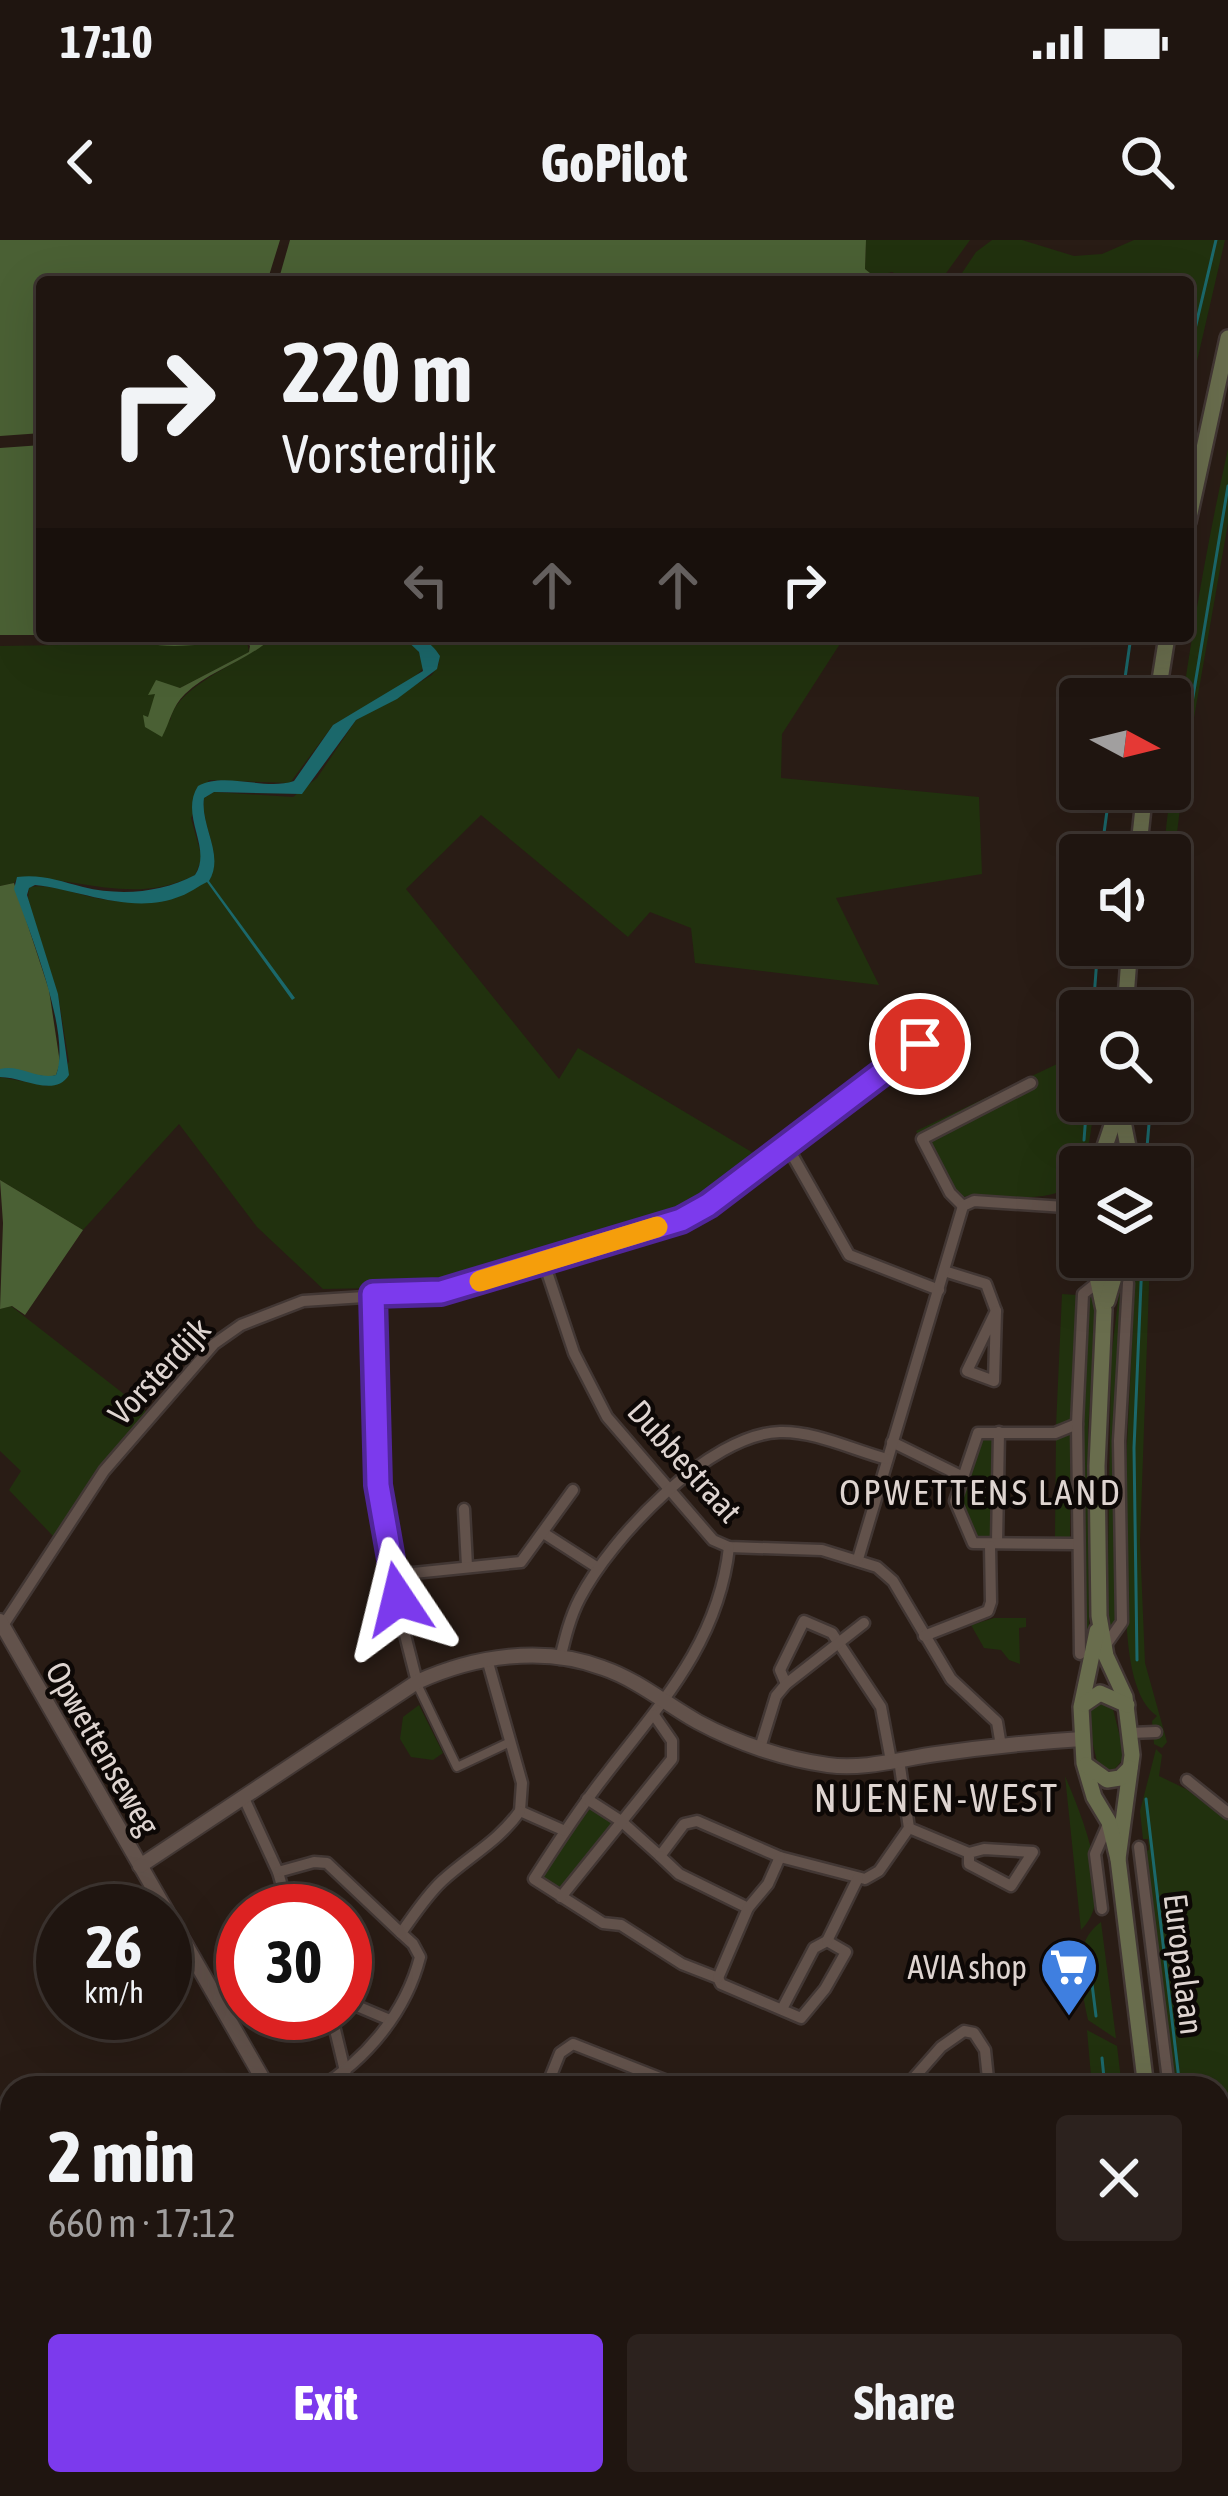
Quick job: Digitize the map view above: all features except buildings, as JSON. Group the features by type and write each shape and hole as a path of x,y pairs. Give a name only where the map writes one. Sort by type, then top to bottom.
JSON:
{"main road":[{"path":"1194,494 1228,338"},
{"path":"1160,678 1166,642"},
{"path":"1104,1310 1114,1278"},
{"path":"1101,1280 1099,1616 1126,1706"},
{"path":"1081,1707 1099,1616"},
{"path":"1081,1707 1100,1693 1126,1706"},
{"name":"Europalaan","path":"1118,1859 1130,1768 1126,1706"},
{"name":"Europalaan","path":"1081,1707 1084,1763 1094,1797 1109,1822 1118,1859 1145,2076"},
{"path":"1084,1763 1107,1780 1120,1778 1130,1768"}],"street":[{"name":"Vorsterdijk","path":"1,1625 104,1471 214,1345 241,1325 287,1306 333,1297 441,1292 681,1220 708,1205 898,1058 943,1029"},
{"path":"963,1206 950,1193 922,1139 1031,1083"},
{"path":"786,1144 849,1255 939,1290"},
{"path":"857,1559 963,1206 998,1201 1059,1206"},
{"name":"Dubbestraat","path":"544,1263 574,1353 607,1417 713,1540 729,1547 805,1547 857,1559 889,1576 951,1679 998,1722 1001,1746"},
{"path":"944,1271 986,1283 996,1311 994,1381 967,1370 996,1311"},
{"path":"1080,1654 1076,1424 1084,1294 1101,1280"},
{"path":"1105,1646 1122,1622 1119,1441 1128,1283"},
{"path":"373,1294 378,1485 416,1682 457,1767 510,1742"},
{"path":"1076,1424 1055,1432 978,1433 955,1501 973,1543 1076,1544"},
{"path":"924,1636 988,1611 999,1432"},
{"path":"560,1659 574,1610 625,1533 735,1441 798,1433 887,1460"},
{"path":"892,1442 961,1476"},
{"path":"394,1575 521,1562 573,1490"},
{"path":"464,1509 467,1566"},
{"path":"544,1534 598,1568"},
{"path":"729,1547 718,1606 705,1638 665,1701 587,1799 534,1879 603,1923 620,1925 682,1964 801,2018 846,1952 827,1941"},
{"path":"786,1684 781,1670 804,1622 832,1634 881,1707 910,1828"},
{"path":"760,1748 776,1696 864,1623"},
{"name":"Opwettenseweg","path":"1,1625 261,2076"},
{"path":"401,1933 441,1881 500,1837 520,1811 522,1784 488,1659"},
{"path":"140,1866 416,1682 488,1659 560,1659 600,1666 701,1723 798,1761 836,1766 1082,1739"},
{"path":"561,1897 674,1754 673,1742 654,1715"},
{"path":"1130,1733 1156,1732"},
{"path":"1187,1780 1228,1814"},
{"path":"243,1796 282,1884"},
{"path":"587,1799 621,1821 679,1874 748,1908"},
{"path":"520,1811 565,1831"},
{"path":"660,1856 684,1825 697,1820 780,1857 862,1880"},
{"path":"1102,1909 1095,1854 1109,1822"},
{"path":"910,1828 969,1853 984,1849 1033,1852 1011,1886 969,1864 969,1853"},
{"path":"782,2009 814,1948 827,1941 862,1880 910,1828"},
{"name":"Europalaan","path":"1138,1847 1167,2076"},
{"path":"718,1978 748,1908 768,1884 780,1857"},
{"path":"278,1872 327,1863 413,1944 420,1957 374,2044 338,2076"},
{"path":"372,2013 390,2020"},
{"path":"916,2076 941,2047 964,2031 974,2033 985,2050 988,2076"},
{"path":"337,2040 345,2076"},
{"path":"550,2076 560,2053 574,2044 655,2076"},
{"path":"1143,2061 1157,2076"}],"green space":[{"path":"0,240 280,240 269,276 36,276 36,433 0,436"},
{"path":"290,240 866,240 865,269 874,276 280,276"},
{"path":"866,240 970,240 944,276 892,272 874,276 865,269"},
{"path":"992,240 1022,240 1074,256 1102,254 1134,240 1225,240 1194,374 1194,276 960,276 976,252"},
{"path":"36,445 36,635 0,635 0,448"},
{"path":"1228,449 1228,523 1191,735 1191,678 1186,678"},
{"path":"146,642 247,642 169,646"},
{"path":"247,642 249,652 180,688 155,681 170,721 175,708 198,685 262,645 410,642 425,666 412,680 333,725 290,783 209,780 191,818 202,858 195,875 150,888 18,877 0,886 0,646"},
{"path":"247,642 266,642 185,694 162,737 145,727 143,715 148,717 155,694 148,695 156,680 180,688 249,652"},
{"path":"428,642 841,642 782,734 781,778 979,797 982,874 836,898 879,985 695,963 691,928 650,912 628,937 481,815 406,889 559,1079 578,1048 760,1157 703,1201 671,1217 434,1287 323,1289 257,1227 179,1124 83,1230 0,1180 0,1077 47,1086 69,1062 58,995 28,900 29,887 135,902 180,894 209,880 214,860 204,798 214,792 293,797 317,778 356,720 432,675 439,663"},
{"path":"1168,810 1180,810 1177,834 1165,834"},
{"path":"14,883 49,990 60,1063 56,1075 49,1077 0,1069 0,886"},
{"path":"1059,1063 1059,1122 1092,1122 1088,1146 1059,1146 1059,1192 1027,1197 970,1195 957,1209 916,1131"},
{"path":"0,1180 83,1230 25,1315 12,1306 0,1309"},
{"path":"1121,1278 1125,1278 1119,1620 1107,1633 1111,1359"},
{"path":"1149,1278 1140,1542 1145,1663 1167,1742 1162,1748 1154,1744 1152,1721 1157,1716 1143,1700 1134,1678 1127,1631 1127,1445 1135,1281 1131,1281"},
{"path":"1098,1290 1088,1429 1089,1661 1087,1673 1079,1673 1083,1657 1081,1402 1086,1299"},
{"path":"1062,1294 1077,1295 1071,1420 1056,1426"},
{"path":"11,1306 147,1412 104,1462 53,1536 9,1490 21,1471 0,1451 0,1309"},
{"path":"1071,1430 1070,1539 1055,1539 1056,1436"},
{"path":"992,1437 991,1538 978,1539 958,1501 980,1438"},
{"path":"994,1618 1026,1618 1026,1627 1019,1628 1020,1664 1001,1650 984,1648 971,1625"},
{"path":"1098,1701 1112,1705 1125,1757 1112,1772 1098,1766 1087,1719"},
{"path":"419,1705 443,1753 433,1760 411,1757 400,1739 403,1717"},
{"path":"1156,1749 1162,1755 1159,1776 1228,1820 1228,2076 1173,2076 1145,1851 1149,1850 1148,1839 1143,1839 1140,1811"},
{"path":"1065,1776 1087,1833 1096,1877 1091,1915 1081,1930"},
{"path":"591,1807 614,1822 560,1892 544,1883 544,1871"},
{"path":"1101,1922 1116,2038 1088,2020 1081,1980 1085,1942"},
{"path":"1087,2030 1117,2046 1121,2076 1091,2076"}],"water":[{"path":"408,642 432,646 440,656 437,669 397,699 356,720 302,794 214,792 204,798 214,861 209,881 295,998 207,882 181,896 145,903 35,885 27,895 58,994 69,1075 47,1086 0,1077 0,1069 7,1068 56,1075 59,1057 54,1010 14,889 17,877 126,892 168,886 195,875 200,854 192,809 198,786 220,780 294,781 333,725 423,671 419,652"}],"waterway":[{"path":"1194,333 1216,240"},
{"path":"1191,709 1228,486"},
{"path":"1125,678 1130,642"},
{"path":"1104,834 1107,810"},
{"path":"1095,990 1096,966"},
{"path":"1084,1140 1085,1122"},
{"path":"1147,1146 1149,1122"},
{"path":"1137,1660 1134,1448 1141,1278"},
{"path":"1146,1799 1179,2076"},
{"path":"1088,1952 1096,2016"},
{"path":"1102,2058 1104,2076"}],"slow traffic":[{"path":"480,1281 657,1227"}],"place":[{"name":"AVIA shop","path":"1069,2018"}],"district":[{"name":"OPWETTENS LAND","path":"981,1492"},
{"name":"NUENEN-WEST","path":"937,1798"}],"route":[{"path":"398,1599 378,1485 373,1294 441,1292 681,1220 708,1205 920,1044"}]}
